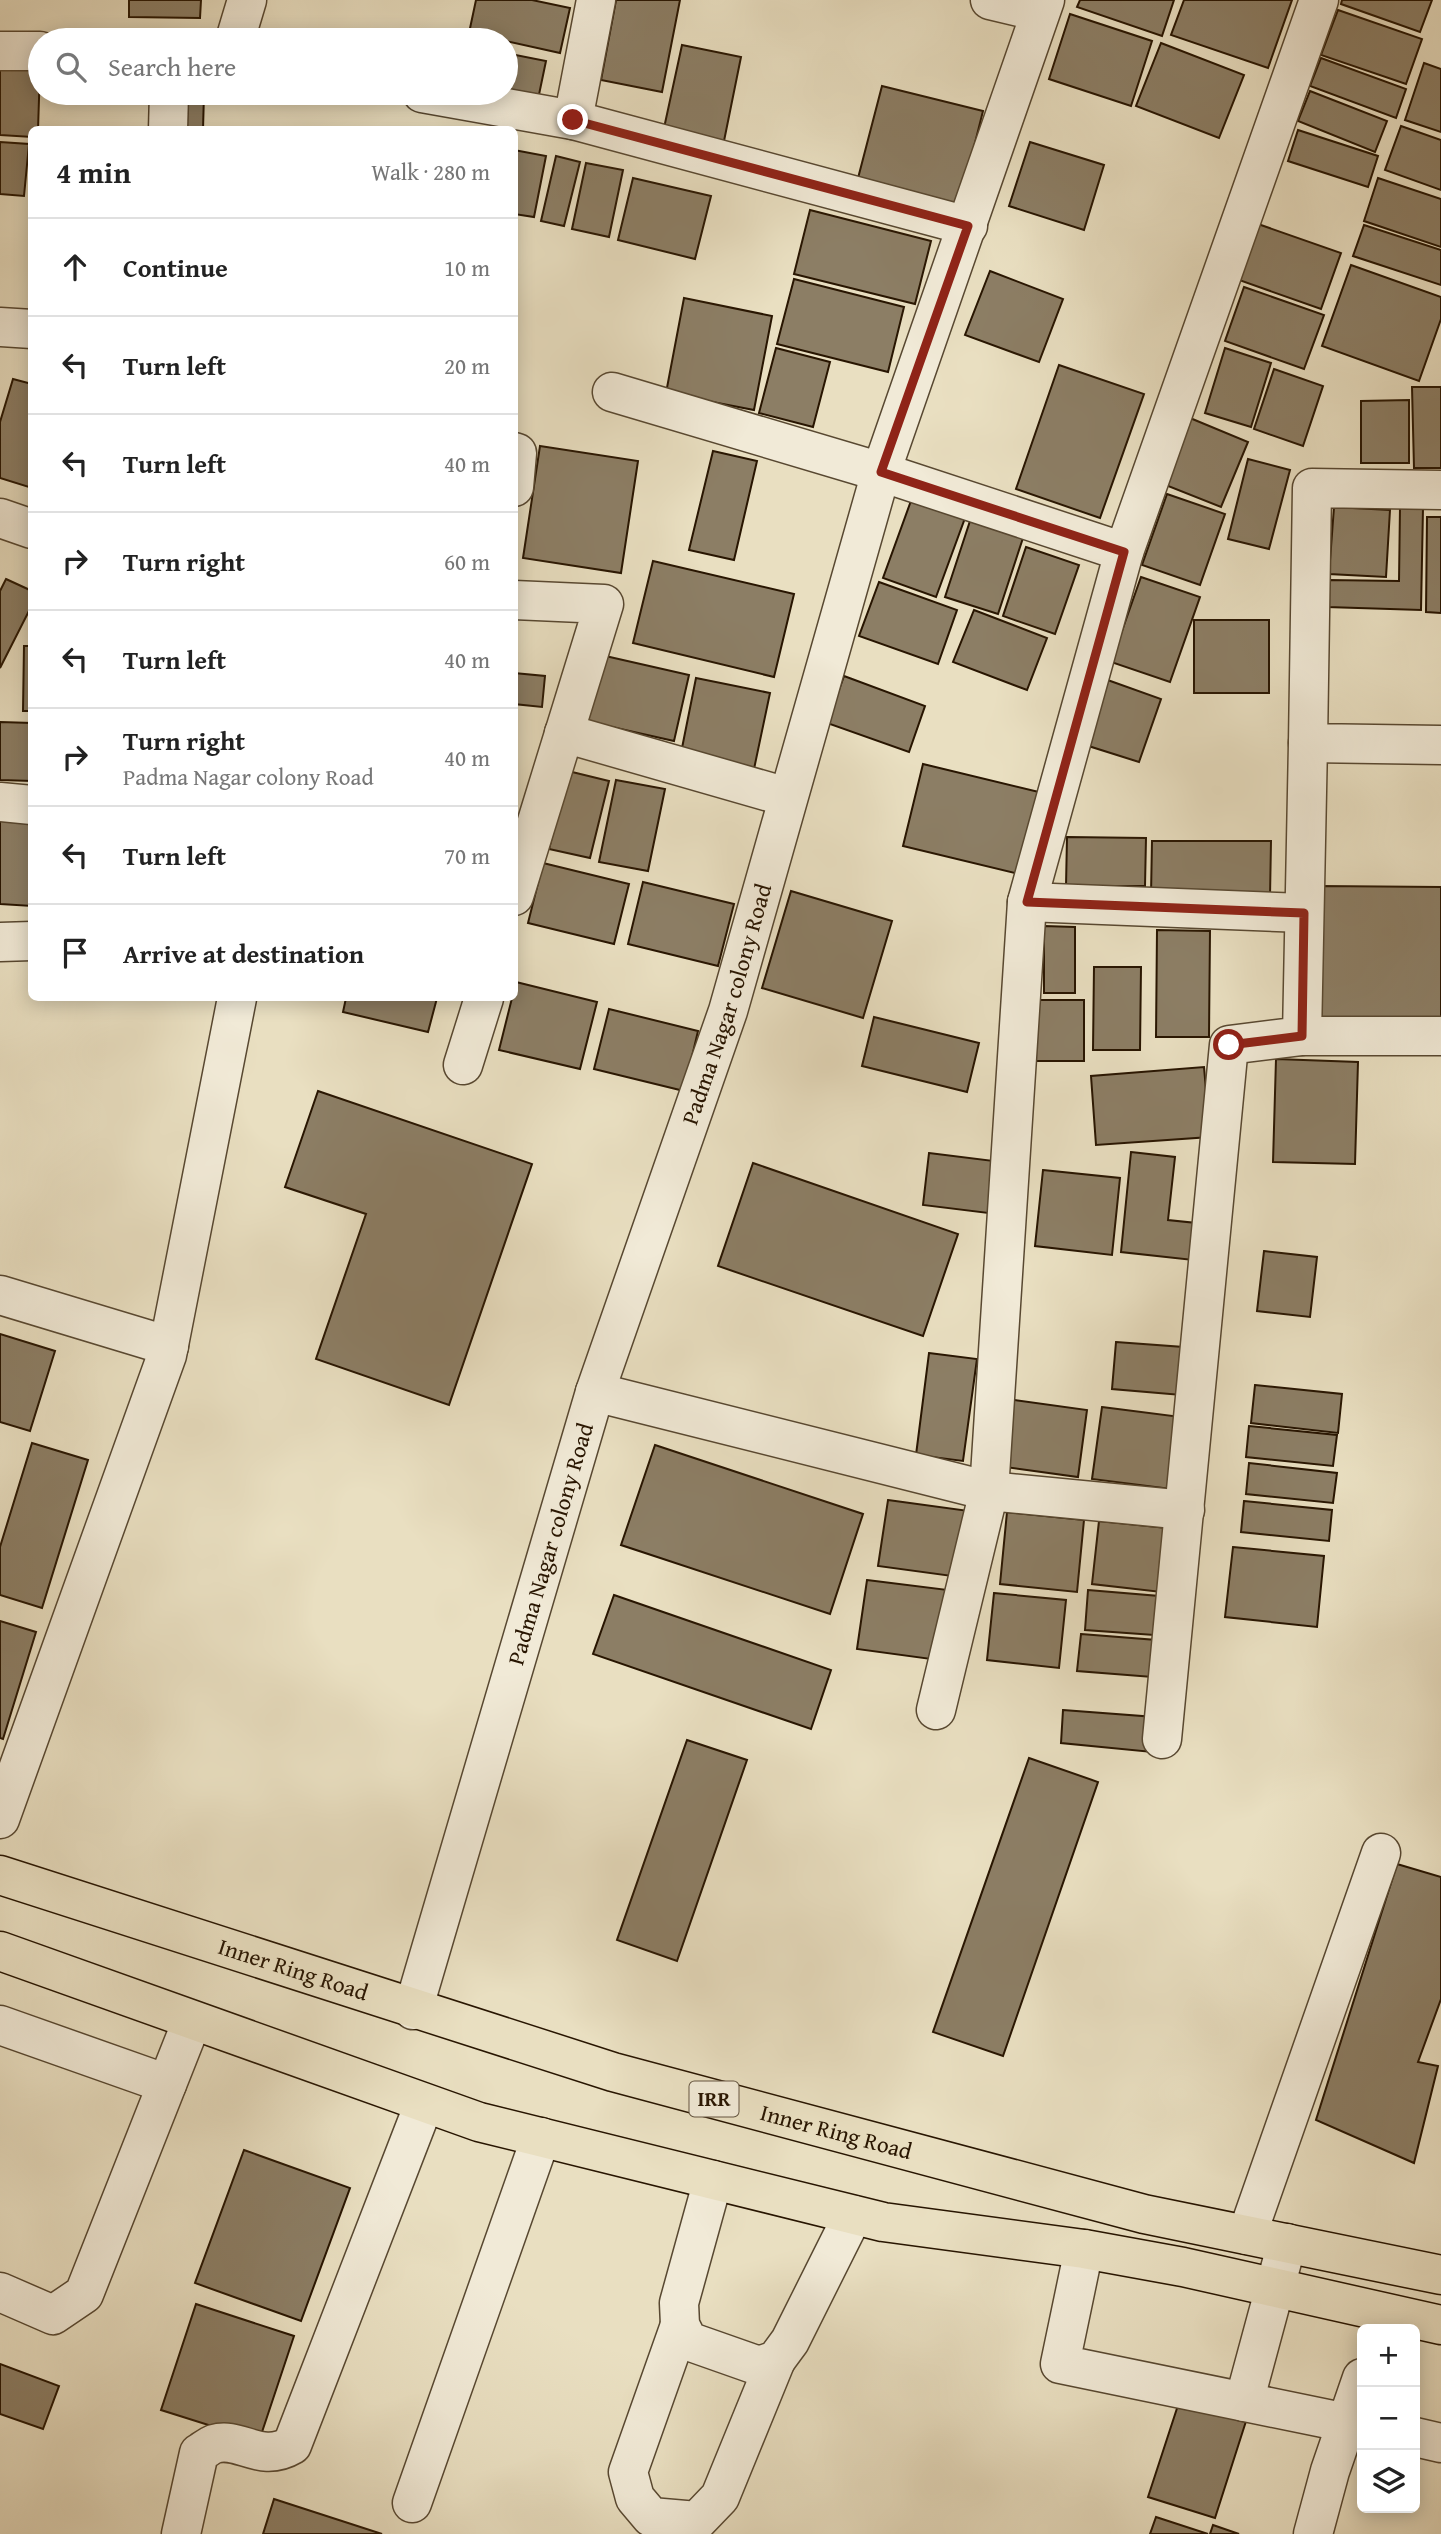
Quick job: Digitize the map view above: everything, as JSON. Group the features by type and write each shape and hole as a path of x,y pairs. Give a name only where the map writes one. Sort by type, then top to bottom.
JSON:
{"highway":[{"name":"Inner Ring Road","path":"0,1875 413,2010 613,2072 1144,2214 1441,2275"},
{"path":"0,1951 424,2104 541,2137 883,2222 1084,2249 1277,2288 1382,2321 1441,2325"}],"street":[{"path":"239,28 247,0"},
{"path":"573,120 596,0"},
{"path":"990,0 1043,6"},
{"path":"936,1710 989,1491 1027,902 1124,552 1319,0"},
{"name":"Padma Nagar colony Road","path":"413,2010 595,1392 728,1011 881,472 1043,6"},
{"path":"0,51 28,51"},
{"path":"169,105 169,126"},
{"path":"429,106 573,120 968,226"},
{"path":"0,327 28,329"},
{"path":"612,391 881,472 1124,552"},
{"path":"1302,1036 1312,488 1441,490"},
{"path":"0,518 28,528"},
{"path":"518,600 604,604 518,883"},
{"path":"564,733 787,797"},
{"path":"1308,743 1441,745"},
{"path":"0,802 28,805"},
{"path":"1027,902 1304,913"},
{"path":"0,942 28,941"},
{"path":"0,1819 169,1346 236,1001"},
{"path":"463,1065 483,1001"},
{"path":"1162,1738 1229,1045 1302,1036 1441,1036"},
{"path":"0,1295 169,1346"},
{"path":"595,1392 989,1491 1185,1510"},
{"path":"1247,2235 1381,1853"},
{"path":"0,2292 53,2315 85,2294 192,2021"},
{"path":"0,2025 167,2084"},
{"path":"181,2534 199,2454 214,2444 227,2444 258,2453 277,2451 292,2445 424,2104"},
{"path":"412,2503 541,2137"},
{"path":"713,2180 679,2303 680,2325 628,2472 635,2498 651,2517 697,2521 720,2497 776,2360 812,2301 853,2215"},
{"path":"1244,2402 1287,2243"},
{"path":"1084,2249 1060,2364 1354,2424"},
{"path":"680,2325 688,2341 759,2366 776,2360"},
{"path":"1313,2534 1354,2424 1360,2387"},
{"path":"1420,2438 1441,2443"}],"building":[{"path":"129,0 201,0 200,18 129,17"},
{"path":"476,0 532,0 570,8 560,53 518,44 518,28 470,28"},
{"path":"616,0 680,0 662,92 601,80"},
{"path":"1080,0 1174,0 1162,36 1077,7"},
{"path":"1184,0 1292,0 1268,68 1171,35"},
{"path":"1342,0 1432,0 1420,32 1341,4"},
{"path":"1338,10 1422,39 1406,84 1321,55"},
{"path":"1070,14 1152,41 1131,106 1049,79"},
{"path":"1161,43 1244,75 1219,138 1136,106"},
{"path":"682,45 741,57 724,141 664,128"},
{"path":"518,55 546,61 536,109 518,99"},
{"path":"1321,58 1406,89 1396,118 1310,86"},
{"path":"1424,63 1441,69 1441,132 1405,120"},
{"path":"0,65 28,67 28,105 39,105 38,126 28,126 28,137 0,135"},
{"path":"882,86 983,111 959,207 857,182"},
{"path":"1310,91 1387,121 1375,152 1298,121"},
{"path":"181,105 204,105 203,126 180,126"},
{"path":"1401,126 1441,140 1441,190 1385,170"},
{"path":"1298,130 1378,156 1368,187 1288,161"},
{"path":"0,142 28,144 24,196 0,194"},
{"path":"1030,142 1104,165 1084,230 1009,206"},
{"path":"518,151 546,156 534,217 518,215"},
{"path":"556,156 580,162 564,226 541,221"},
{"path":"586,163 623,170 609,237 572,229"},
{"path":"633,178 711,196 695,259 618,240"},
{"path":"1378,178 1441,199 1441,247 1364,221"},
{"path":"810,210 931,241 915,304 794,274"},
{"path":"1258,224 1341,253 1321,309 1239,280"},
{"path":"1364,225 1441,250 1441,285 1353,256"},
{"path":"1351,265 1441,297 1441,319 1419,381 1322,346"},
{"path":"990,271 1063,299 1039,362 965,335"},
{"path":"794,279 904,307 888,372 777,344"},
{"path":"1244,287 1324,315 1304,369 1225,341"},
{"path":"684,298 772,316 754,410 666,393"},
{"path":"776,348 830,362 813,427 759,413"},
{"path":"1225,348 1271,363 1251,427 1205,413"},
{"path":"1059,365 1144,394 1100,518 1016,489"},
{"path":"1274,369 1323,386 1303,446 1254,429"},
{"path":"13,379 28,383 28,487 0,478 0,422"},
{"path":"1412,387 1441,387 1441,468 1414,468"},
{"path":"1409,400 1409,463 1361,463 1361,401"},
{"path":"1190,418 1248,442 1221,507 1163,484"},
{"path":"540,446 638,461 621,573 523,558"},
{"path":"713,451 757,461 734,560 689,550"},
{"path":"1248,459 1290,470 1269,549 1228,539"},
{"path":"1167,494 1225,514 1200,585 1142,565"},
{"path":"912,498 965,518 936,597 883,578"},
{"path":"1334,507 1390,510 1386,577 1329,574"},
{"path":"1400,507 1423,508 1421,610 1327,607 1328,580 1399,581"},
{"path":"1427,517 1441,517 1441,613 1426,612"},
{"path":"970,521 1023,538 998,614 945,597"},
{"path":"1026,547 1079,565 1055,634 1003,616"},
{"path":"653,561 794,594 774,677 633,643"},
{"path":"1141,577 1200,597 1170,682 1111,662"},
{"path":"6,579 28,589 28,613 0,668 0,591"},
{"path":"879,582 957,610 938,664 859,636"},
{"path":"974,610 1047,638 1027,690 953,662"},
{"path":"1194,620 1269,620 1269,693 1194,693"},
{"path":"24,646 28,646 28,711 23,711"},
{"path":"601,655 689,675 674,741 585,721"},
{"path":"518,673 545,676 542,707 518,704"},
{"path":"844,676 925,706 909,752 827,723"},
{"path":"696,678 770,693 754,769 681,753"},
{"path":"1102,678 1161,699 1139,762 1079,743"},
{"path":"0,722 28,723 28,781 0,780"},
{"path":"923,764 1043,793 1023,875 903,846"},
{"path":"568,771 609,781 590,858 549,849"},
{"path":"616,780 665,789 648,871 599,862"},
{"path":"0,820 28,823 28,906 0,904"},
{"path":"1067,837 1146,838 1145,886 1066,886"},
{"path":"1152,841 1271,841 1270,897 1151,895"},
{"path":"543,863 629,884 614,944 528,923"},
{"path":"643,882 734,904 718,966 628,944"},
{"path":"1320,886 1441,887 1441,1019 1319,1019"},
{"path":"791,891 892,921 863,1018 762,988"},
{"path":"1044,926 1075,927 1075,993 1044,993"},
{"path":"1157,930 1210,931 1209,1037 1156,1037"},
{"path":"1094,967 1141,967 1140,1050 1093,1050"},
{"path":"518,982 597,1002 580,1069 499,1050 511,1001 518,1001"},
{"path":"1035,1000 1084,1000 1084,1061 1034,1061"},
{"path":"345,1001 436,1001 428,1032 343,1012"},
{"path":"609,1009 698,1031 684,1091 594,1069"},
{"path":"874,1017 979,1043 967,1092 862,1066"},
{"path":"1276,1059 1358,1062 1355,1164 1273,1162"},
{"path":"1204,1067 1210,1137 1096,1145 1091,1076"},
{"path":"318,1091 532,1164 449,1405 316,1359 366,1214 285,1187"},
{"path":"1131,1152 1175,1157 1168,1220 1206,1224 1202,1261 1121,1252"},
{"path":"929,1153 994,1161 988,1213 923,1205"},
{"path":"753,1163 958,1234 923,1336 718,1266"},
{"path":"1043,1170 1120,1178 1112,1255 1035,1246"},
{"path":"1264,1251 1317,1257 1310,1317 1257,1311"},
{"path":"0,1334 55,1351 30,1431 0,1422"},
{"path":"1116,1342 1197,1348 1193,1396 1112,1389"},
{"path":"929,1353 977,1359 963,1461 916,1455"},
{"path":"1255,1385 1342,1394 1338,1433 1251,1423"},
{"path":"1007,1399 1087,1410 1078,1477 998,1466"},
{"path":"1102,1407 1181,1417 1171,1489 1092,1479"},
{"path":"1249,1426 1337,1435 1333,1466 1246,1457"},
{"path":"32,1443 88,1460 42,1608 0,1595 0,1547"},
{"path":"655,1445 863,1514 830,1614 621,1545"},
{"path":"1249,1463 1337,1473 1333,1503 1246,1494"},
{"path":"888,1500 969,1511 959,1577 878,1566"},
{"path":"1244,1501 1332,1510 1329,1541 1241,1532"},
{"path":"1007,1512 1084,1520 1077,1592 1000,1584"},
{"path":"1099,1521 1177,1529 1170,1593 1092,1584"},
{"path":"1233,1547 1324,1556 1317,1627 1225,1617"},
{"path":"867,1580 948,1590 938,1660 857,1649"},
{"path":"1088,1590 1171,1597 1168,1636 1085,1630"},
{"path":"994,1593 1066,1600 1059,1668 987,1660"},
{"path":"614,1595 831,1670 811,1729 593,1654"},
{"path":"0,1621 36,1632 3,1739 0,1738"},
{"path":"1081,1634 1169,1641 1165,1678 1077,1671"},
{"path":"1063,1710 1155,1717 1152,1752 1061,1743"},
{"path":"687,1740 747,1760 677,1961 617,1940"},
{"path":"1029,1758 1098,1782 1003,2056 933,2032"},
{"path":"1397,1864 1441,1877 1441,1999 1418,2062 1438,2066 1414,2163 1316,2120"},
{"path":"244,2150 350,2188 301,2321 195,2283"},
{"path":"196,2304 294,2336 259,2441 161,2410"},
{"path":"0,2364 59,2386 43,2429 0,2414"},
{"path":"1182,2393 1248,2415 1215,2518 1148,2497"},
{"path":"274,2499 382,2534 263,2534"},
{"path":"1156,2517 1208,2534 1150,2534"},
{"path":"1213,2525 1239,2534 1210,2534"}],"route":[{"path":"573,120 968,226 881,472 1124,552 1027,902 1304,913 1302,1036 1229,1045"}]}
